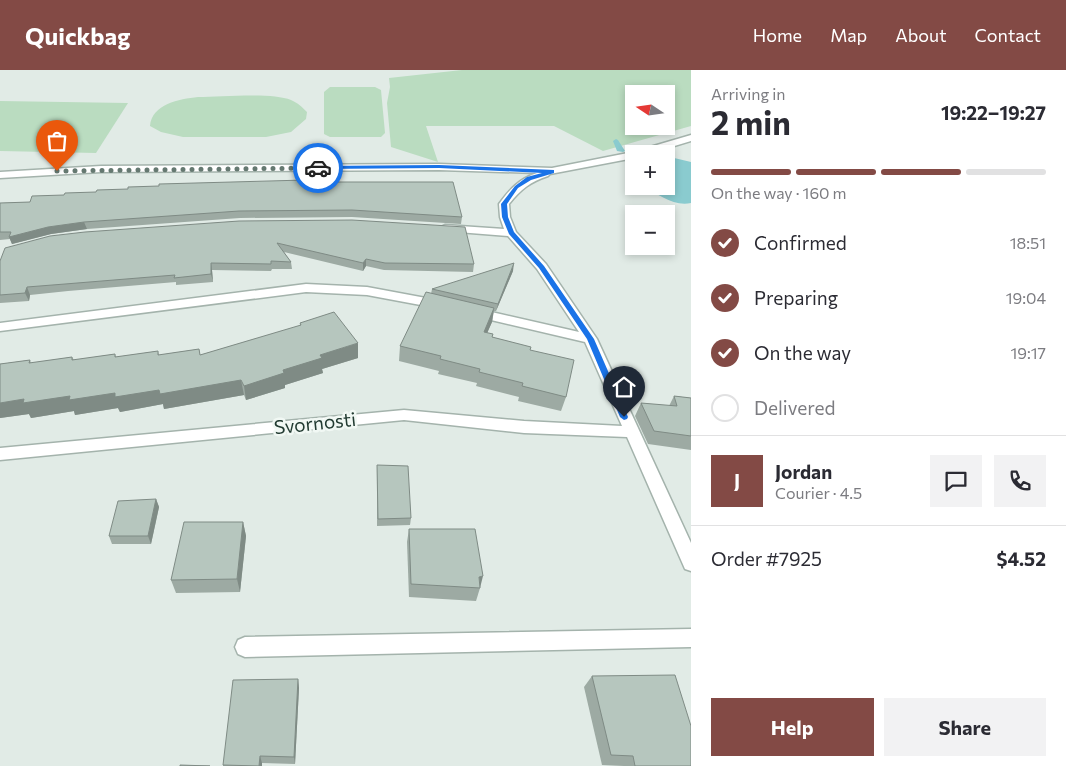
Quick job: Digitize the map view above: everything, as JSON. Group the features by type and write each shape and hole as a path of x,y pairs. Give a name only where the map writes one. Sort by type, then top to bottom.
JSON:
{"street":[{"path":"668,145 691,138"},
{"path":"679,142 691,148"},
{"path":"625,156 529,179 516,187 504,204 505,217 511,233 542,267 590,339 691,563"},
{"path":"0,175 101,169 439,167 552,172"},
{"path":"432,227 511,233"},
{"path":"0,327 306,288 368,291 460,309 590,339"},
{"name":"Svornosti","path":"0,454 404,415 524,426 631,432"},
{"path":"246,647 691,638"}],"green space":[{"path":"462,70 691,70 691,126 675,131 675,85 625,85 625,135 659,135 603,151 554,126 426,126 438,162 391,147 387,103 390,87 389,78"},
{"path":"330,87 375,87 381,90 385,133 381,137 330,137 324,134 324,92"},
{"path":"272,96 282,98 293,101 302,107 307,112 306,119 291,132 266,137 183,137 161,132 150,126 156,112 161,108 175,101 198,97"},
{"path":"0,101 128,103 96,153 0,151"}],"water":[{"path":"675,158 691,162 691,203 678,203 658,195 675,195"}],"building":[{"path":"334,178 335,182 453,182 462,217 352,210 239,211 84,222 48,227 9,237 11,232 0,232 0,203 30,202 32,196 128,189 128,187 159,186 159,184"},
{"path":"352,220 465,227 474,264 385,263 366,259 363,263 277,243 291,262 271,261 271,264 211,263 211,274 174,278 175,275 27,287 25,293 0,295 0,261 5,248 50,236 239,221"},
{"path":"514,263 498,304 432,289"},
{"path":"426,292 494,308 484,332 493,334 492,337 531,347 530,350 574,360 566,397 522,386 523,383 479,372 480,369 440,359 441,356 400,346"},
{"path":"334,312 358,343 320,355 322,358 283,370 284,373 244,386 241,380 160,394 159,390 115,397 115,393 69,400 70,396 23,403 24,399 0,403 0,364 30,360 29,363 72,357 72,360 115,354 115,357 158,351 158,355 199,349 200,355 301,325 300,323"},
{"path":"674,396 691,398 691,436 654,431 641,403 677,406"},
{"path":"377,465 408,466 411,518 378,519"},
{"path":"156,499 148,536 109,536 118,501"},
{"path":"184,522 243,522 237,579 171,580"},
{"path":"409,529 475,529 483,576 479,577 480,588 411,584"},
{"path":"675,675 691,726 691,766 635,766 633,756 611,755 592,676"},
{"path":"298,679 294,757 260,756 259,766 223,765 233,680"}],"waterway":[{"path":"616,141 621,151"}],"way so far":[{"path":"57,171 318,168"}],"route":[{"path":"318,168 439,167 552,172 529,179 516,187 504,204 505,217 511,233 542,267 590,339 624,417"}]}
